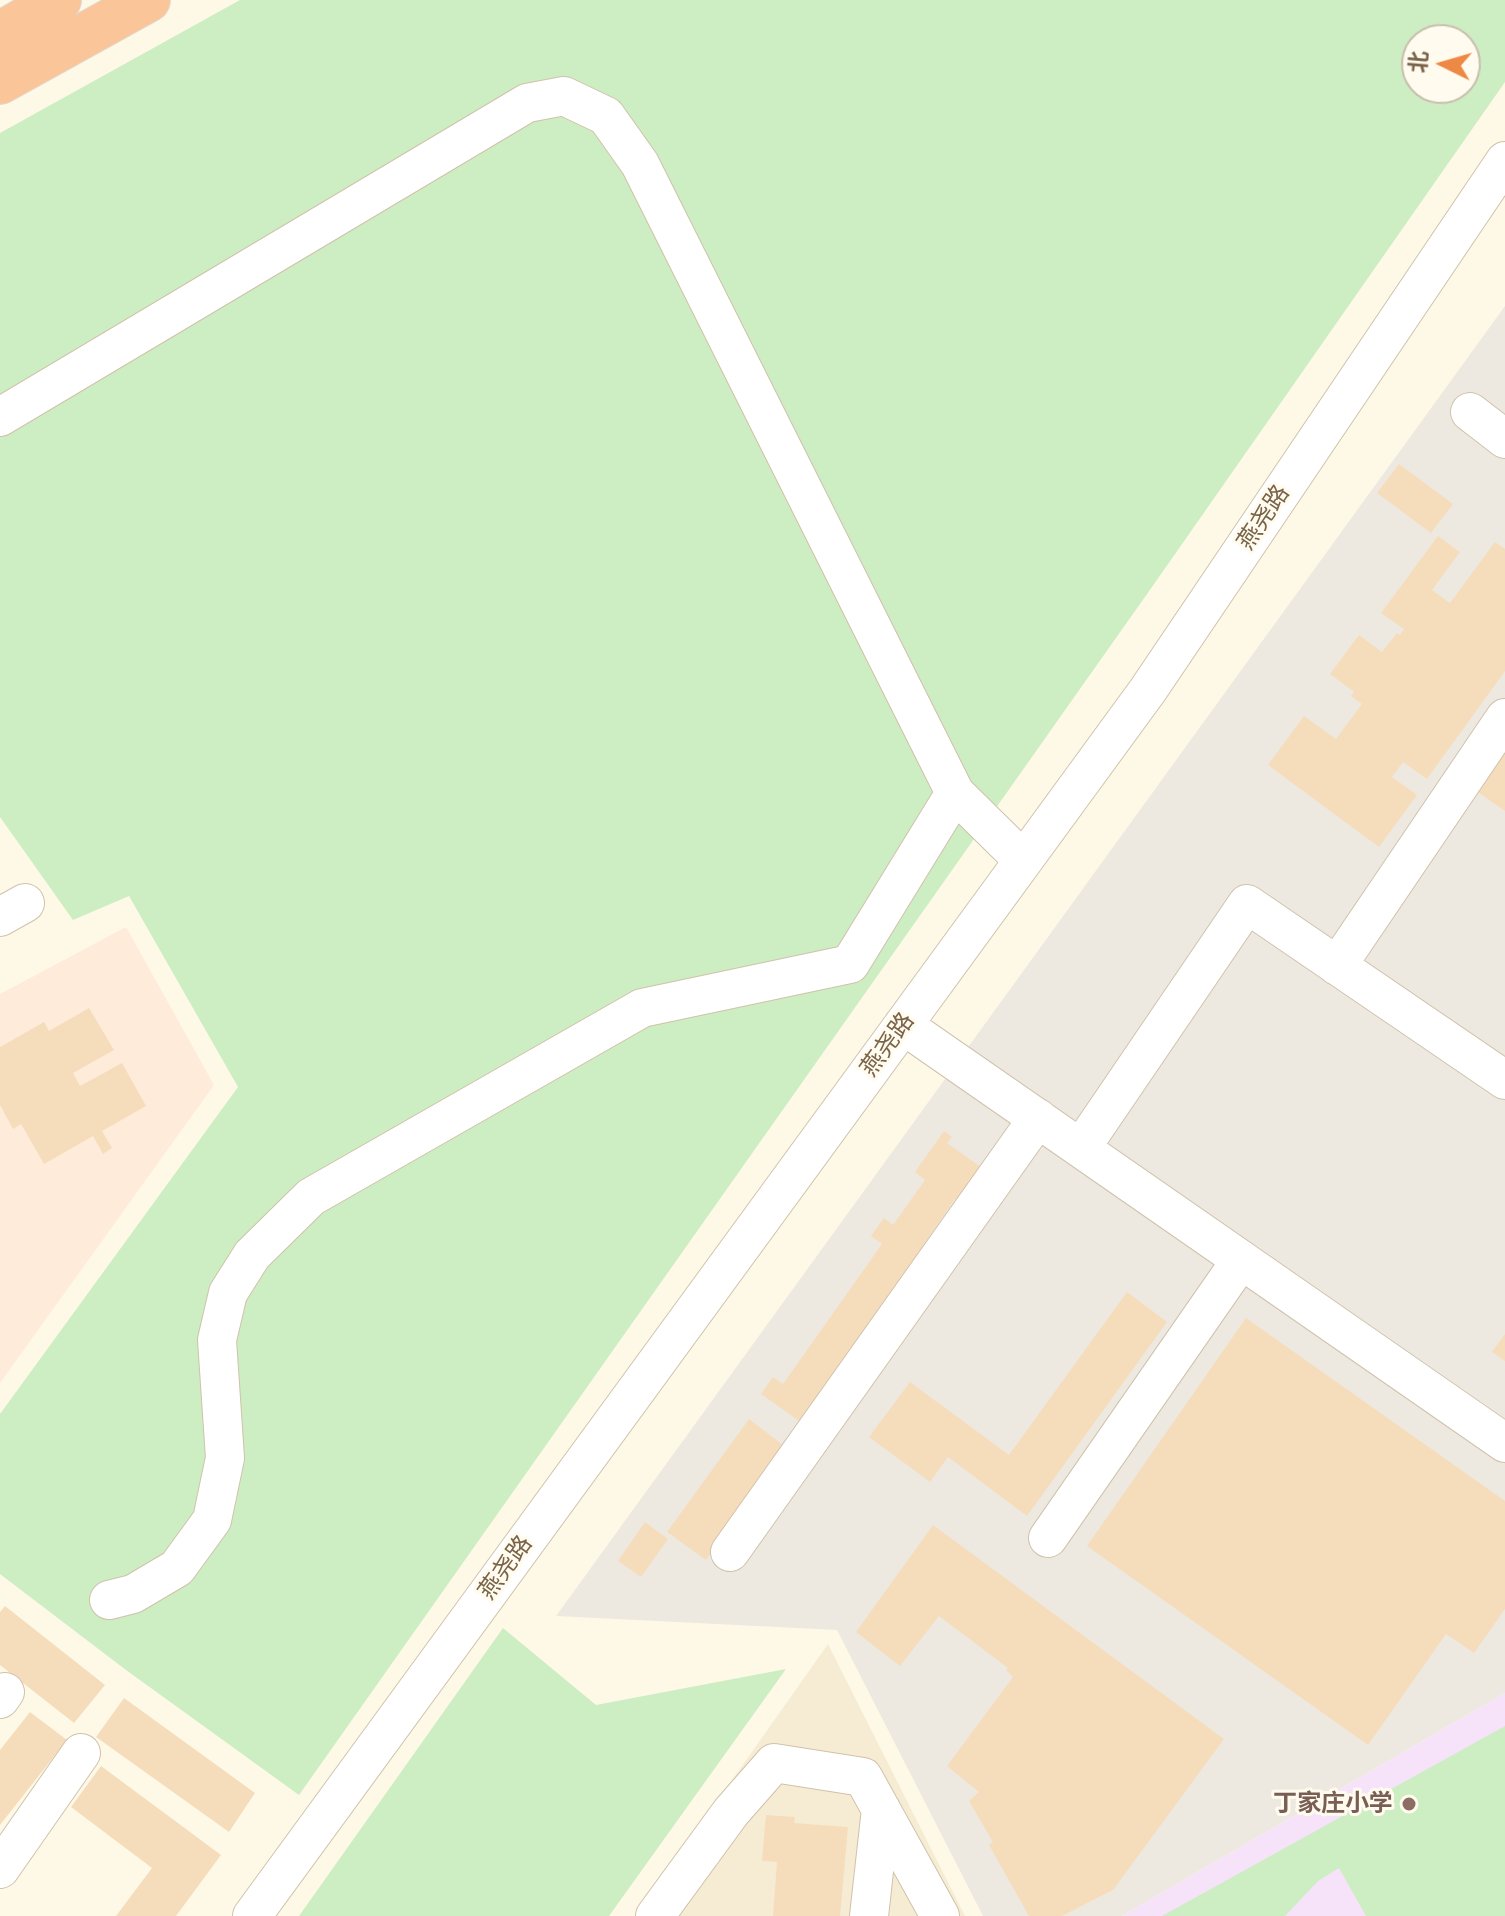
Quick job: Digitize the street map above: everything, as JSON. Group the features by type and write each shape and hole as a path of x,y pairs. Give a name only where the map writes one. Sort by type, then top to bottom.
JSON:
{"highway":[{"path":"0,34 59,0"},
{"path":"0,82 148,0"}],"street":[{"path":"0,417 527,103 564,96 606,116 640,164 955,793 1023,860"},
{"name":"燕尧路","path":"252,1916 1148,690 1505,161"},
{"path":"1470,412 1505,439"},
{"path":"1337,966 1505,718"},
{"path":"109,1600 133,1594 177,1568 212,1520 225,1458 217,1340 228,1293 252,1255 311,1197 642,1008 850,964 955,793"},
{"path":"1081,1148 1247,904 1505,1080"},
{"path":"903,1025 1505,1443"},
{"path":"730,1552 1038,1118"},
{"path":"1048,1538 1241,1260"},
{"path":"0,1869 81,1753"},
{"path":"655,1916 731,1812 774,1763 863,1777 940,1916"},
{"path":"869,1916 881,1809"}],"shaded area":[{"path":"1505,306 1505,1693 1122,1916 983,1916 837,1630 556,1616"},
{"path":"126,927 214,1085 0,1383 0,994"},
{"path":"828,1644 965,1916 636,1916"},
{"name":"丁家庄小学","path":"1505,1693 1505,1916 1122,1916"}],"green space":[{"path":"240,0 1505,0 1505,82 299,1795 0,1574 0,1414 238,1087 129,896 73,920 0,817 0,133"},
{"path":"503,1628 596,1705 786,1669 609,1916 299,1916"},
{"name":"丁家庄小学","path":"1505,1726 1505,1916 1366,1916 1339,1868 1318,1881 1285,1916 1162,1916"}],"building":[{"path":"1399,464 1453,504 1431,533 1377,493"},
{"path":"1438,536 1460,552 1432,590 1450,603 1495,542 1505,549 1505,671 1427,779 1403,762 1392,777 1417,795 1379,847 1268,765 1304,716 1336,739 1362,704 1351,696 1354,692 1330,674 1359,635 1382,652 1397,633 1400,635 1404,629 1381,613"},
{"path":"1505,740 1505,811 1472,788"},
{"path":"89,1008 114,1050 73,1073 80,1086 122,1063 146,1106 102,1131 112,1148 103,1154 93,1136 44,1164 21,1124 13,1129 0,1105 0,1047 44,1022 49,1031"},
{"path":"944,1131 952,1137 947,1143 985,1170 961,1204 955,1199 923,1245 929,1249 805,1425 761,1394 773,1377 783,1384 882,1244 871,1236 884,1218 893,1225 925,1180 915,1172"},
{"path":"1127,1292 1167,1322 1027,1516 948,1457 930,1482 869,1437 910,1382 1009,1455"},
{"path":"1246,1318 1505,1501 1505,1609 1474,1653 1446,1634 1368,1745 1087,1546"},
{"path":"1505,1334 1505,1361 1492,1352"},
{"path":"749,1419 787,1448 706,1560 667,1532"},
{"path":"645,1522 668,1539 641,1577 618,1561"},
{"path":"933,1525 1224,1739 1113,1890 1062,1916 1029,1916 989,1845 993,1842 969,1801 979,1792 947,1766 1013,1677 1006,1670 1008,1668 939,1616 900,1666 856,1632"},
{"path":"5,1606 105,1685 74,1723 0,1665 0,1612"},
{"path":"124,1698 255,1793 229,1832 96,1737"},
{"path":"30,1712 67,1740 0,1825 0,1750"},
{"path":"101,1766 221,1855 176,1916 116,1916 152,1868 71,1807"},
{"path":"766,1815 795,1817 794,1823 848,1827 840,1916 773,1916 777,1862 762,1861"}],"place":[{"name":"丁家庄小学","path":"1409,1804"}]}
